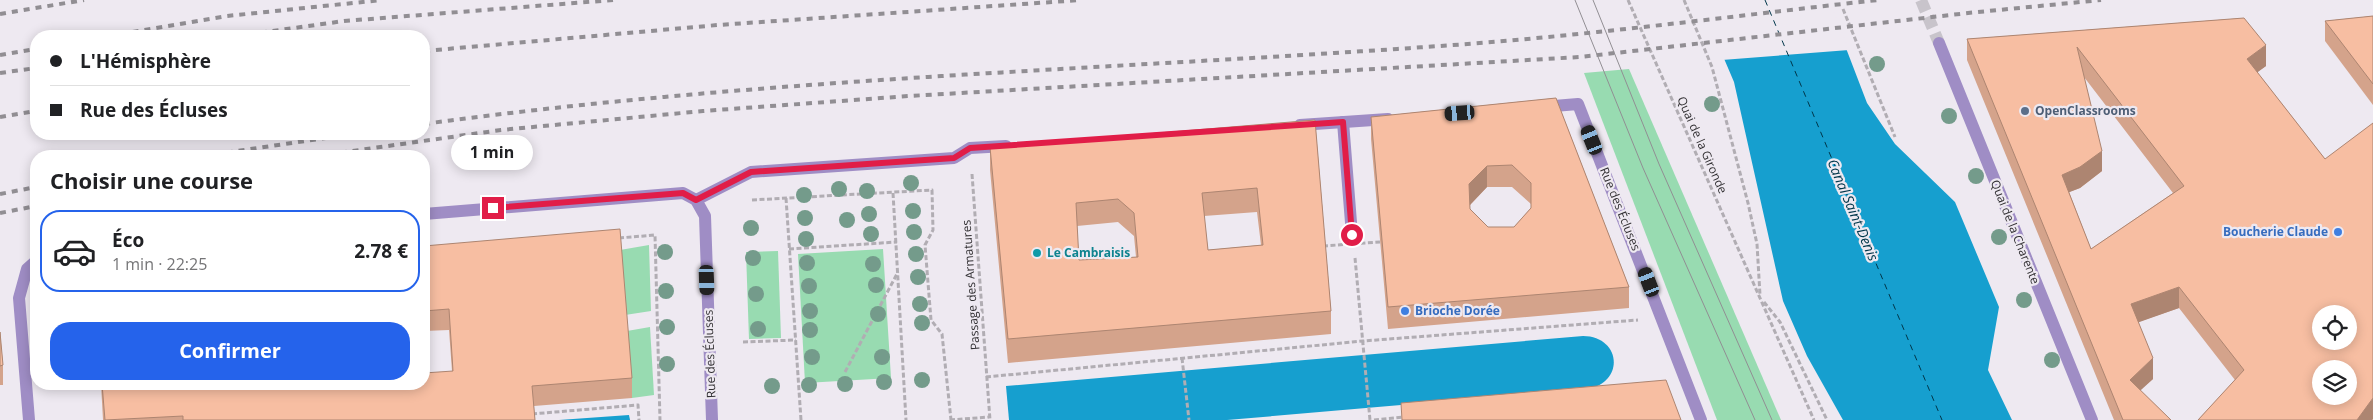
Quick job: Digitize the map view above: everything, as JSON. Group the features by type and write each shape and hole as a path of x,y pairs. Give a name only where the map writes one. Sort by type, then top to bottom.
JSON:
{"street":[{"name":"Quai de la Charente","path":"1939,43 2092,420"},
{"name":"Rue des Écluses","path":"1529,108 1578,104 1663,318 1701,420"},
{"path":"1284,126 1402,118"},
{"path":"1343,122 1353,240"},
{"path":"430,214 683,193 696,200 751,172 954,158 970,148 1019,145"},
{"name":"Rue des Écluses","path":"696,200 705,216 712,420"},
{"path":"29,420 19,298 27,269 30,267"}],"path":[{"name":"Quai de la Gironde","path":"1628,0 1814,420"},
{"name":"Quai de la Gironde","path":"1684,0 1712,67 1748,203 1757,244 1760,297 1780,322 1827,420"},
{"path":"1843,9 1895,136"},
{"name":"Passage des Armatures","path":"970,148 990,418"},
{"path":"751,200 932,190 934,230 925,244 931,320 942,334 950,420 990,418"},
{"path":"893,192 906,420"},
{"path":"786,198 801,420"},
{"path":"616,238 655,235 660,420"},
{"path":"789,249 897,242"},
{"path":"1324,246 1380,242"},
{"path":"1354,254 1370,418"},
{"path":"846,372 898,272"},
{"path":"986,377 1363,341 1663,318"},
{"path":"743,342 796,340"},
{"path":"1182,358 1189,420"},
{"path":"524,415 638,405 639,420"},
{"path":"1374,420 1404,417"}],"green space":[{"path":"1629,69 1781,420 1717,420 1584,73"},
{"path":"649,245 651,311 625,315 620,250"},
{"path":"883,249 891,378 805,383 798,254"},
{"path":"778,251 781,338 749,339 746,252"},
{"path":"650,327 654,395 632,398 627,331"}],"water":[{"name":"Canal Saint-Denis","path":"1699,0 1844,43 1867,103 1895,144 1955,202 1999,307 1988,370 2012,420 1843,420 1807,356 1783,301 1734,82"},
{"path":"1583,336 1595,338 1605,343 1611,351 1614,360 1613,369 1608,377 1600,384 1588,389 1227,420 1009,420 1006,386"},
{"path":"629,415 630,420 559,420"}],"pier":[{"path":"1697,0 1829,0 1849,50 1722,60"}],"building":[{"path":"2373,16 2373,84 2325,21"},
{"path":"2244,18 2266,45 2247,59 2325,159 2373,123 2373,398 2357,420 2198,420 2244,370 2179,287 2131,304 2153,358 2130,380 2171,420 2123,420 1967,39","holes":["2077,47 2184,186 2091,249 2062,175 2080,167 2102,151"]},
{"path":"1556,98 1629,287 1388,307 1371,117","holes":["1512,165 1531,183 1531,208 1514,227 1488,227 1470,209 1469,184 1487,166"]},
{"name":"Le Cambraisis","path":"1315,120 1331,311 1008,339 990,147","holes":["1257,188 1263,245 1208,250 1202,193","1118,199 1134,213 1138,257 1079,260 1076,203"]},
{"path":"620,229 632,378 532,386 535,420 183,420 183,416 105,420 102,390 430,390 430,373 453,371 449,309 430,311 430,245"},
{"path":"0,332 3,365 0,366"},
{"path":"1666,380 1681,420 1402,420 1401,403"}],"ferry route":[{"path":"1765,0 1942,420"}],"tunnel":[{"path":"1921,0 1939,43"}],"tram line":[{"path":"1575,0 1643,168 1755,420"},
{"path":"1593,0 1659,164 1772,420"}],"railway":[{"path":"0,14 84,0"},
{"path":"144,30 227,16 382,0"},
{"path":"280,30 344,21 613,0"},
{"path":"430,50 718,25 1081,0"},
{"path":"430,123 550,108 804,85 1495,42 1878,0"},
{"path":"359,150 501,130 703,111 909,96 1580,57 1968,13 2101,0"},
{"path":"0,55 30,50"},
{"path":"0,73 30,69"},
{"path":"0,117 30,112"},
{"path":"244,150 312,140"},
{"path":"0,194 30,188"},
{"path":"0,213 30,207"}],"place":[{"name":"OpenClassrooms","path":"2025,111"},
{"name":"Boucherie Claude","path":"2338,232"},
{"name":"Le Cambraisis","path":"1037,253"},
{"name":"Brioche Dorée","path":"1405,311"}],"route":[{"path":"493,208 683,193 696,200 751,172 954,158 970,148 1343,122 1352,235"}]}
